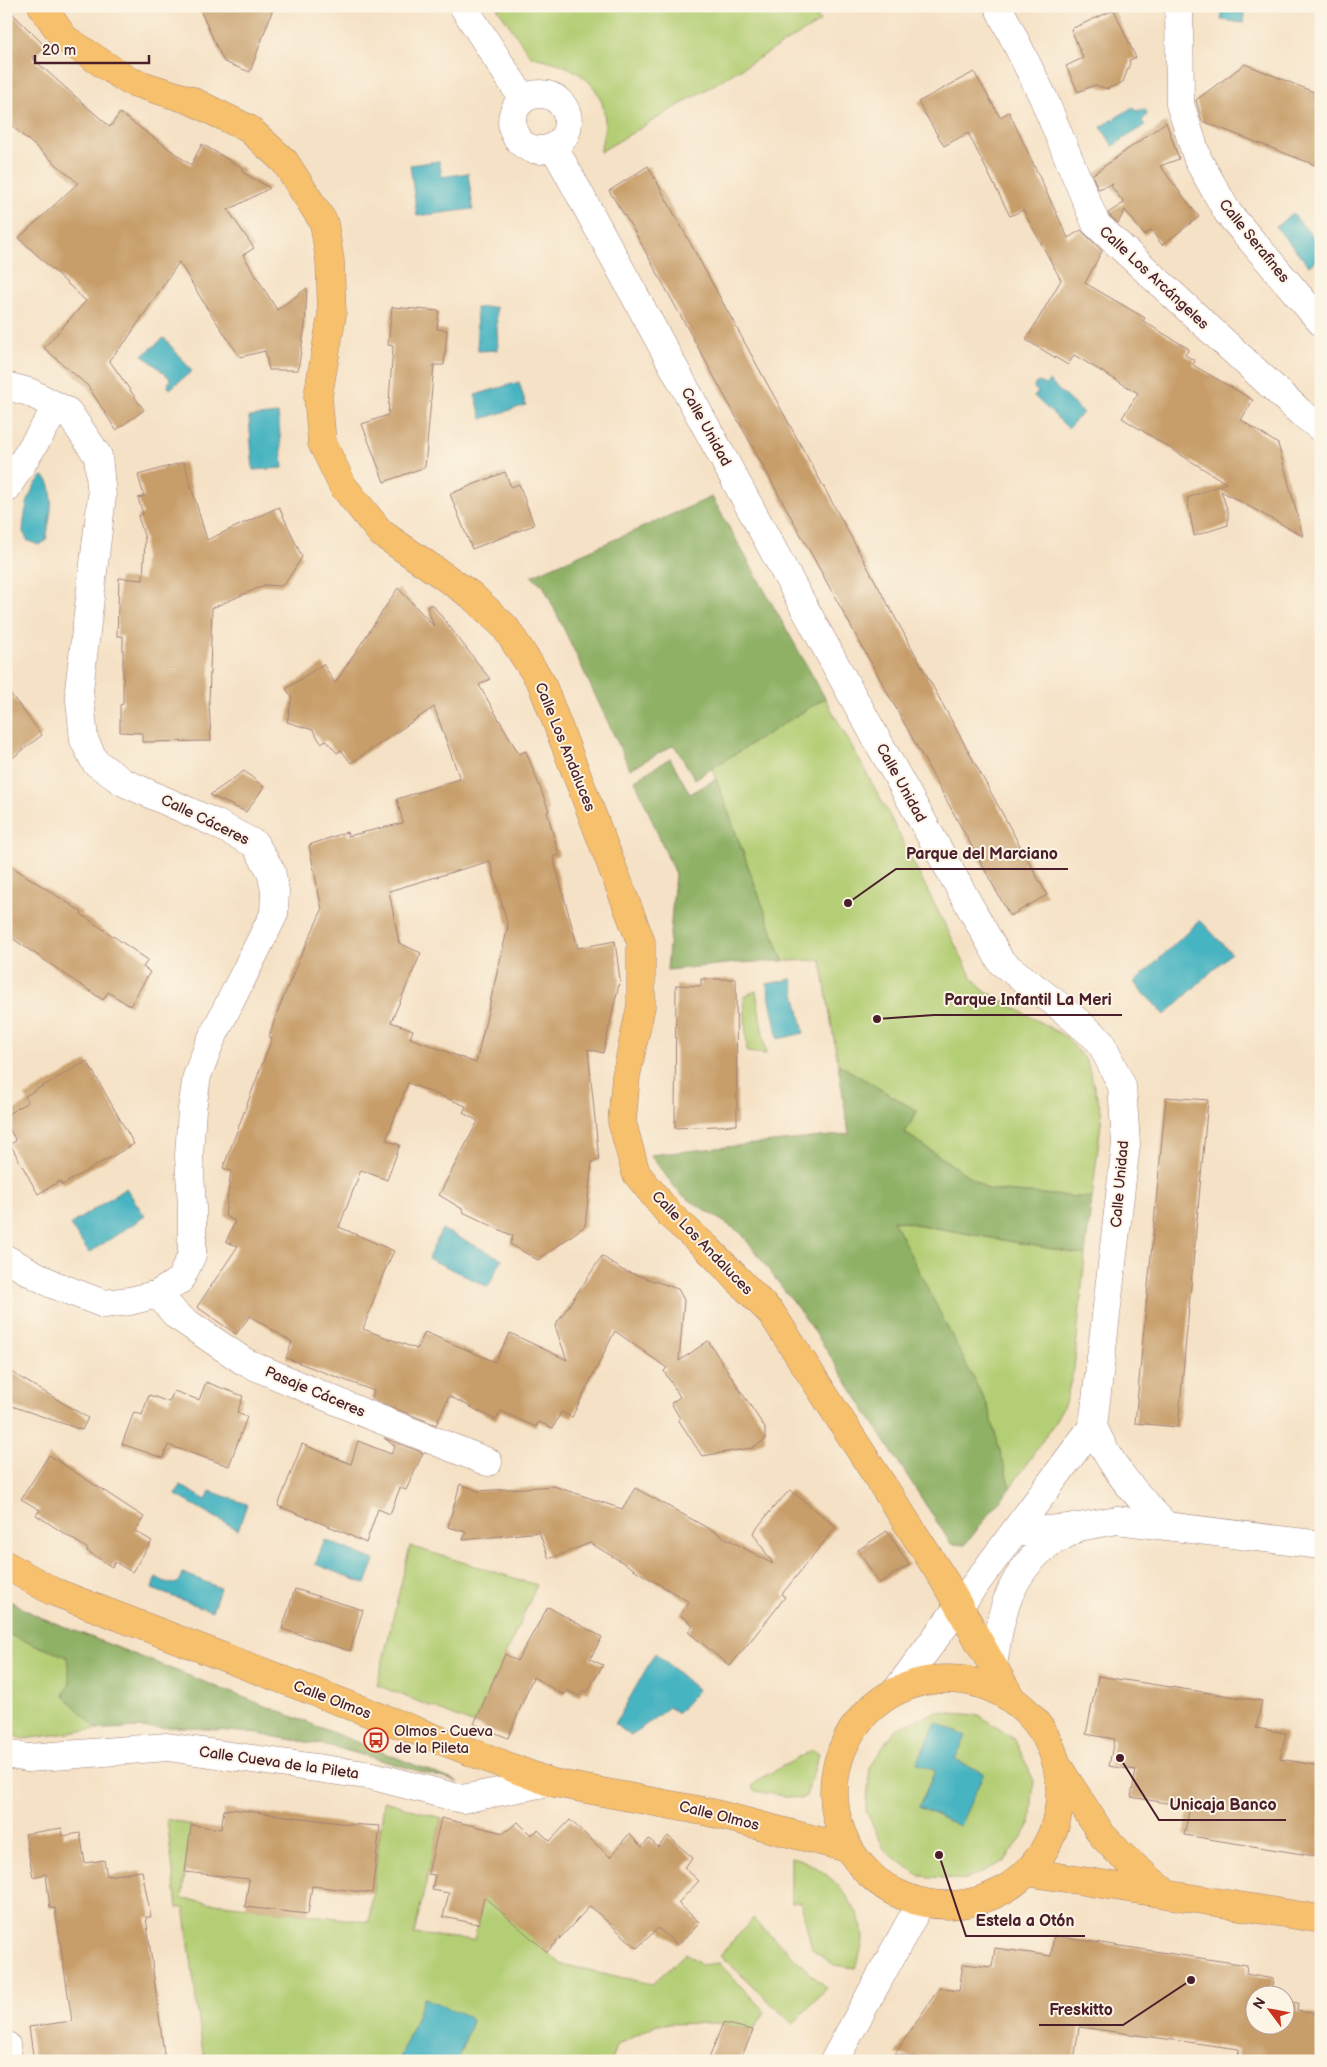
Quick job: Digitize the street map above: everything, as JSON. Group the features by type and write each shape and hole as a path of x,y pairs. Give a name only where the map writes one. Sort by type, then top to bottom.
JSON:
{"main road":[{"name":"Calle Los Andaluces","path":"42,6 64,38 129,81 190,100 249,129 285,162 324,222 330,261 332,315 318,396 322,443 344,486 381,533 471,595 505,627 541,682 641,942 641,1006 626,1076 622,1122 636,1173 670,1215 707,1248 772,1314 960,1607 1010,1696"},
{"name":"Calle Olmos","path":"6,1565 52,1591 549,1782 708,1812 843,1847"},
{"path":"943,1677 978,1682 1010,1696 1035,1719 1053,1748 1061,1782 1058,1816 1045,1848 1028,1872 1004,1890 976,1902 947,1906 912,1901 881,1885 843,1847 833,1795 838,1760 853,1727 877,1701 908,1684 943,1677"},
{"path":"1056,1762 1102,1834 1122,1856 1168,1894"},
{"path":"1028,1872 1321,1919"}],"street":[{"path":"463,6 523,99"},
{"name":"Calle Los Arcángeles","path":"998,6 1043,97 1096,224 1310,410 1321,428"},
{"name":"Calle Serafines","path":"1179,6 1180,104 1198,160 1228,213 1321,322"},
{"path":"534,94 547,94 558,100 566,110 569,124 564,137 554,147 540,151 526,147 516,138 512,128 512,117 515,106 523,99 534,94"},
{"name":"Calle Unidad","path":"554,147 847,686 1002,962 1100,1041 1122,1086 1126,1144 1094,1426 1102,1446 1116,1470 1165,1525"},
{"name":"Calle Cáceres","path":"6,386 29,392 68,412 98,456 102,496 78,690 84,740 95,762 123,782 215,823 256,844 271,871 275,891 274,914 210,1042 197,1076 192,1109 189,1156 192,1255 180,1280 158,1294 130,1301 104,1304 52,1284 6,1258"},
{"path":"6,489 57,407"},
{"name":"Pasaje Cáceres","path":"158,1294 177,1316 246,1362 364,1414 488,1462"},
{"path":"896,1691 1094,1426"},
{"path":"1014,1533 1079,1527 1117,1520 1321,1545"},
{"path":"993,1666 999,1622 1010,1591 1024,1567 1046,1545 1079,1527"},
{"name":"Calle Cueva de la Pileta","path":"6,1754 28,1758 167,1748 373,1776 462,1799 549,1782"},
{"path":"834,2061 921,1902"},
{"path":"6,2045 8,2061"}],"green space":[{"path":"496,6 813,6 820,22 600,152 605,121 603,106 591,84 570,68 544,59 531,57"},
{"path":"712,497 825,698 695,779 674,745 630,769 543,585 531,576"},
{"path":"825,698 885,807 970,974 982,989 1066,1037 1087,1062 1102,1114 1092,1198 989,1190 905,1133 917,1111 838,1064 821,960 783,961 712,768"},
{"path":"670,758 690,794 716,779 783,961 737,963 667,970 675,874 635,780"},
{"path":"756,991 766,1054 747,1052 744,996"},
{"path":"838,1064 917,1111 905,1133 989,1190 1092,1198 1085,1255 893,1220 988,1407 1010,1488 965,1545 951,1544 811,1326 741,1233 680,1194 650,1155 849,1134"},
{"path":"892,1220 1085,1255 1074,1369 1065,1403 1053,1425 1010,1488 988,1407"},
{"path":"410,1546 537,1585 474,1724 377,1685"},
{"path":"6,1599 37,1616 458,1782 331,1746 252,1733 183,1727 97,1729 24,1739 6,1734"},
{"path":"6,1599 37,1616 458,1782 331,1746 252,1733 183,1727 97,1729 63,1695 70,1683 67,1657 6,1634"},
{"path":"935,1712 979,1715 1015,1740 1034,1781 1030,1825 1005,1861 965,1880 920,1876 885,1851 866,1811 870,1766 895,1730","holes":["935,1771 960,1826 919,1807"]},
{"path":"813,1750 819,1754 806,1796 800,1799 755,1791 752,1786 759,1779"},
{"path":"384,1801 441,1818 414,1934 474,1940 484,1895 561,1964 652,1984 686,1953 701,1965 719,1963 765,2012 753,2030 723,2023 657,2024 616,2046 611,2061 457,2061 472,2021 425,1998 399,2061 204,2061 185,1913 184,1908 177,1908 167,1819 191,1825 182,1899 369,1922"},
{"path":"791,1857 804,1861 828,1876 849,1899 861,1925 863,1938 855,1968 834,1965 812,1949 801,1902 791,1903"},
{"path":"753,1919 826,1988 793,2024 720,1955"}],"water":[{"path":"1223,6 1245,6 1243,23 1221,20"},
{"path":"1133,107 1136,111 1144,109 1148,113 1142,121 1145,125 1113,146 1101,127"},
{"path":"439,161 442,177 468,173 473,209 417,216 410,165"},
{"path":"1292,213 1321,246 1321,256 1309,266 1276,227"},
{"path":"496,307 498,350 478,351 476,308"},
{"path":"164,338 192,371 170,389 168,387 170,378 143,355"},
{"path":"1049,381 1083,413 1068,428 1034,396 1038,392 1034,388 1035,384 1039,382 1045,385"},
{"path":"519,382 526,405 482,419 475,395"},
{"path":"278,414 283,468 253,470 249,417"},
{"path":"43,476 48,481 52,497 46,541 39,545 28,541 23,532 24,517 30,494"},
{"path":"1200,920 1231,953 1165,1015 1134,983"},
{"path":"792,979 804,1033 778,1039 767,984"},
{"path":"126,1188 145,1216 89,1253 70,1225"},
{"path":"442,1229 502,1259 488,1287 428,1258"},
{"path":"180,1485 206,1500 210,1491 247,1504 238,1530 176,1495"},
{"path":"325,1540 375,1560 366,1584 315,1564"},
{"path":"183,1573 220,1588 212,1611 152,1589 156,1578 173,1584 179,1582"},
{"path":"655,1653 698,1690 678,1713 669,1707 631,1736 615,1724"},
{"path":"936,1722 966,1736 955,1760 984,1773 960,1826 919,1807 935,1771 917,1763"},
{"path":"424,1998 468,2016 472,2021 457,2061 399,2061"}],"building":[{"path":"198,6 274,6 250,72 224,62"},
{"path":"6,7 45,46 32,58 110,127 120,113 191,165 202,144 244,169 242,172 270,188 228,210 254,248 243,255 277,310 307,288 305,326 298,370 269,370 265,351 240,357 179,262 126,341 109,360 144,410 116,430 88,386 44,348 86,301 19,238 78,183 6,121"},
{"path":"1114,10 1136,58 1129,60 1130,63 1123,82 1107,89 1095,85 1078,92 1066,66 1083,58 1071,29"},
{"path":"1245,64 1321,95 1321,149 1315,165 1202,121 1196,100"},
{"path":"974,72 1000,117 1009,112 1068,238 1081,230 1102,251 1085,283 1145,318 1143,321 1189,349 1185,355 1195,361 1193,365 1253,400 1241,420 1278,444 1303,536 1221,491 1228,512 1228,525 1194,536 1187,498 1226,483 1122,418 1138,393 1074,355 1068,365 1026,340 1061,280 1023,210 1010,216 968,133 944,146 918,102"},
{"path":"1166,122 1179,159 1160,166 1199,217 1162,245 1151,230 1144,235 1125,210 1118,223 1109,215 1108,213 1124,203 1111,186 1113,184 1098,189 1092,175"},
{"path":"648,166 1047,895 1010,916 633,229 609,191"},
{"path":"392,307 439,311 437,329 447,330 444,365 434,365 425,467 384,482 362,424 388,415 393,346 388,345"},
{"path":"184,462 207,540 279,507 302,557 286,582 281,586 265,585 212,608 209,702 211,741 142,742 142,733 120,732 120,705 123,704 123,636 117,636 119,578 143,580 145,539 138,516 143,514 138,498 144,496 138,475"},
{"path":"505,472 511,487 519,484 534,525 472,549 450,494"},
{"path":"398,588 434,626 427,607 432,604 490,679 479,685 519,754 526,751 549,811 547,812 559,855 553,857 578,948 615,941 620,980 603,1053 588,1049 599,1160 592,1162 585,1226 538,1260 510,1244 513,1236 463,1212 464,1210 439,1195 478,1121 463,1113 466,1106 408,1083 386,1140 400,1145 387,1180 361,1170 339,1227 394,1251 384,1272 363,1329 417,1349 425,1332 495,1362 510,1333 567,1360 555,1326 602,1256 622,1270 678,1289 684,1300 679,1361 708,1341 765,1428 765,1440 752,1448 702,1456 678,1419 680,1418 671,1403 680,1397 664,1371 667,1368 615,1331 572,1417 561,1412 553,1428 539,1422 536,1427 501,1411 496,1420 449,1396 436,1425 372,1399 374,1391 286,1358 292,1342 250,1316 236,1334 197,1307 238,1246 226,1242 235,1221 225,1216 231,1171 223,1168 272,1038 269,1037 277,1013 322,910 309,845 347,832 348,836 403,823 397,799 460,779 434,707 351,763 341,750 337,753 326,740 321,743 313,730 287,722 292,697 286,689 323,664 335,683","holes":["490,861 508,926 476,1063 410,1038 413,1030 391,1022 421,953 399,943 389,891"]},
{"path":"6,688 42,735 6,763"},
{"path":"244,771 264,787 246,812 210,795"},
{"path":"6,863 82,912 81,914 148,960 143,967 150,972 130,1006 108,992 103,1000 6,934"},
{"path":"701,979 736,979 737,1125 675,1128 676,985 701,986"},
{"path":"87,1061 134,1144 62,1185 60,1181 38,1194 10,1144 16,1141 6,1123 6,1115 28,1102 25,1096"},
{"path":"1166,1097 1208,1100 1178,1427 1135,1423"},
{"path":"6,1369 88,1418 82,1430 6,1404"},
{"path":"206,1382 243,1396 237,1413 247,1417 229,1466 168,1445 163,1458 122,1444 134,1412 142,1415 149,1395 169,1402 174,1391 199,1400"},
{"path":"384,1438 423,1453 406,1490 400,1488 390,1514 378,1509 366,1543 278,1506 302,1444 351,1464 358,1441 391,1454 395,1446"},
{"path":"49,1455 144,1517 135,1531 152,1541 132,1572 115,1562 112,1567 87,1551 88,1549 36,1515 40,1510 21,1499"},
{"path":"460,1484 478,1491 554,1486 622,1509 635,1488 773,1564 753,1533 790,1490 836,1527 782,1594 785,1597 730,1666 688,1632 693,1625 680,1615 689,1602 590,1543 549,1559 539,1532 463,1540 466,1532 448,1527"},
{"path":"887,1531 909,1565 879,1583 858,1550"},
{"path":"295,1589 363,1610 350,1651 282,1629"},
{"path":"548,1607 602,1637 590,1659 603,1665 587,1692 583,1690 579,1696 567,1690 564,1695 533,1677 508,1738 474,1724 505,1654 517,1661"},
{"path":"1098,1676 1262,1701 1256,1728 1286,1733 1280,1759 1321,1766 1321,1857 1184,1835 1190,1807 1131,1797 1136,1770 1109,1766 1114,1739 1086,1734"},
{"path":"232,1809 348,1824 380,1826 372,1893 312,1886 308,1914 245,1907 249,1879 185,1872 191,1825 221,1829 224,1810"},
{"path":"441,1818 504,1833 518,1822 531,1835 538,1830 550,1841 570,1820 610,1857 629,1834 642,1847 649,1839 658,1847 668,1836 693,1858 684,1867 699,1881 678,1903 700,1923 678,1945 658,1928 637,1948 590,1906 547,1952 484,1897 478,1924 443,1917 449,1893 432,1890 435,1875 428,1874"},
{"path":"62,1828 63,1836 80,1833 85,1863 104,1860 107,1876 142,1871 151,1917 146,1917 165,2061 34,2061 29,2027 72,2021 55,1908 50,1908 46,1874 33,1877 25,1834"},
{"path":"1054,1936 1247,1965 1246,1974 1273,1979 1272,1984 1244,1984 1244,2034 1294,2034 1294,2002 1298,2003 1297,2011 1318,2014 1321,2027 1321,2061 1265,2061 1238,2057 1239,2049 1079,2027 1074,2061 926,2061 926,2059 895,2054 939,1988 959,1991 963,1964 992,1967 995,1948 1051,1956"},
{"path":"723,2023 753,2030 740,2061 708,2061"}],"place":[{"name":"Parque del Marciano","path":"848,903"},
{"name":"Parque Infantil La Meri","path":"877,1019"},
{"name":"Olmos - Cueva de la Pileta","path":"376,1740"},
{"name":"Unicaja Banco","path":"1120,1758"},
{"name":"Estela a Otón","path":"939,1855"},
{"name":"Freskitto","path":"1191,1980"}]}
